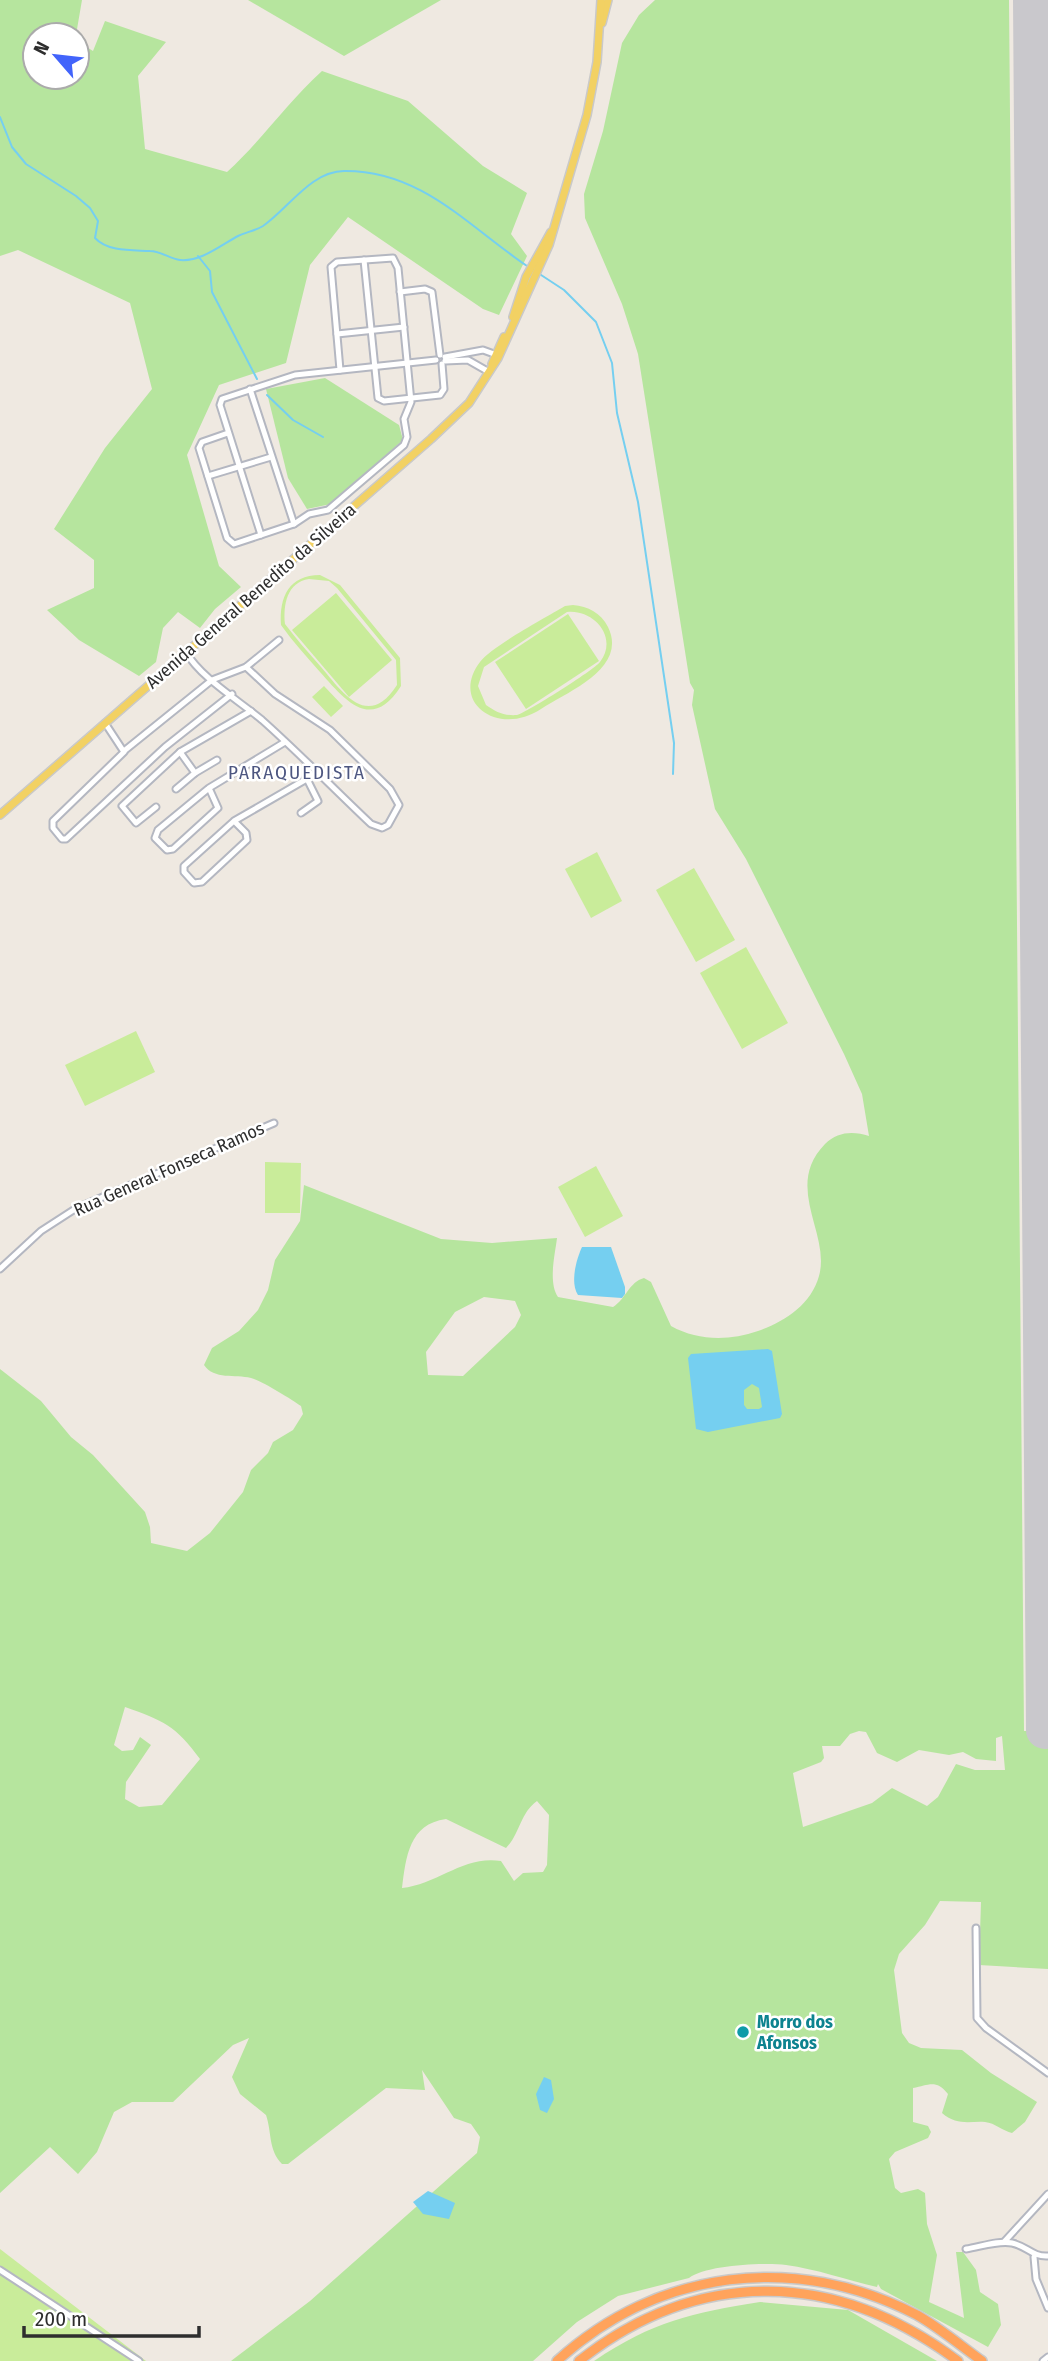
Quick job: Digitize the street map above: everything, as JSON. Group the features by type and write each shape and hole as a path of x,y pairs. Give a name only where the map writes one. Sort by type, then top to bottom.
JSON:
{"highway":[{"path":"557,2361 593,2332 642,2304 699,2285 761,2275 821,2281 890,2303 923,2318 982,2361"},
{"path":"579,2361 623,2330 664,2310 725,2293 754,2291 816,2295 849,2302 907,2326 958,2361"}],"main road":[{"name":"Avenida General Benedito da Silveira","path":"0,815 452,420 473,398 493,364 554,228 581,139 597,62 601,0"},
{"name":"Avenida General Benedito da Silveira","path":"600,31 608,0"}],"street":[{"path":"228,433 200,445 229,541 236,544 295,524 309,513 324,512 404,445 407,437 404,419 411,399 395,259 337,262 331,267 340,370"},
{"path":"363,260 380,400 442,394 442,360 432,292 425,289 400,292"},
{"path":"337,334 404,327"},
{"path":"442,360 485,350 493,364"},
{"path":"261,535 228,433 221,400 295,375 442,360 493,364"},
{"path":"250,389 295,524"},
{"path":"208,477 271,457"},
{"path":"232,694 165,747 66,839 62,839 53,828 53,821 124,751 212,680 246,667 279,640"},
{"path":"186,651 194,665 251,711 371,824 382,828 393,820 399,805 390,789 330,730 275,694 246,667"},
{"path":"156,807 136,823 122,806 180,752 251,711"},
{"path":"105,723 124,751"},
{"path":"209,788 218,808 173,849 167,850 156,838 158,830 209,788 285,742"},
{"path":"180,752 195,773"},
{"path":"176,789 217,760"},
{"path":"234,821 246,832 247,840 202,882 194,883 184,872 184,866 234,821 317,773"},
{"path":"301,813 318,801 307,779"},
{"name":"Rua General Fonseca Ramos","path":"0,1269 41,1231 75,1209 274,1122"},
{"path":"976,1928 977,2018 1048,2073"},
{"path":"1004,2242 1048,2194"},
{"path":"967,2249 1004,2242 1015,2243 1034,2257 1048,2256"},
{"path":"1034,2257 1037,2279 1048,2308"},
{"path":"0,2270 139,2361"},
{"path":"1043,2361 1048,2357"}],"green space":[{"path":"0,0 82,0 78,21 21,21 21,91 91,91 91,50 93,51 105,21 166,42 138,76 145,149 227,172 322,71 408,101 483,166 527,193 511,234 527,256 499,315 483,309 348,217 310,265 286,363 219,385 187,455 219,566 241,587 215,609 200,628 178,612 163,628 156,662 139,676 79,640 47,610 94,588 94,560 54,529 105,448 152,389 130,303 18,250 0,256"},
{"path":"248,0 441,0 344,56"},
{"path":"655,0 1009,0 1024,1731 1048,1731 1048,1969 979,1965 981,1902 940,1901 925,1925 899,1954 894,1970 902,2033 909,2043 921,2048 962,2050 991,2073 1037,2102 1025,2122 1012,2133 985,2122 963,2122 947,2117 942,2113 948,2094 940,2086 932,2084 913,2088 913,2122 928,2126 931,2132 928,2138 895,2152 889,2159 895,2188 901,2193 918,2189 925,2193 927,2224 937,2255 929,2302 964,2318 956,2252 963,2252 976,2270 980,2292 998,2304 1001,2325 988,2347 881,2289 878,2284 877,2287 786,2265 750,2264 708,2270 689,2278 618,2296 577,2322 533,2361 231,2361 310,2301 477,2153 480,2137 471,2124 454,2118 422,2070 425,2090 386,2088 288,2164 282,2164 272,2147 266,2115 240,2094 232,2077 249,2038 233,2045 173,2102 132,2102 114,2112 97,2152 78,2174 50,2147 0,2193 0,1369 41,1401 71,1437 93,1455 145,1512 151,1543 187,1551 210,1533 243,1492 251,1470 268,1453 273,1442 293,1430 303,1414 301,1406 262,1383 251,1378 219,1375 204,1365 212,1348 239,1331 258,1310 268,1290 275,1260 300,1221 304,1185 441,1239 492,1243 557,1238 553,1284 558,1297 613,1307 635,1283 644,1278 651,1282 671,1326 692,1335 725,1338 758,1331 777,1323 795,1311 810,1296 819,1276 821,1260 808,1194 808,1177 813,1160 825,1144 841,1134 858,1133 869,1136 862,1094 844,1054 746,859 715,809 692,705 694,690 690,683 638,354 622,304 585,218 584,194 603,131 622,43 639,15","holes":["484,1297 515,1301 521,1315 515,1327 463,1376 428,1375 426,1352 455,1312","125,1707 150,1716 176,1731 200,1759 162,1805 139,1807 125,1799 126,1782 151,1745 140,1737 133,1750 122,1751 114,1745","866,1732 877,1753 897,1762 919,1750 949,1755 963,1752 976,1759 996,1761 996,1738 1002,1736 1005,1770 975,1770 956,1764 938,1797 927,1806 892,1788 872,1803 803,1827 793,1773 821,1762 824,1758 822,1746 840,1746 850,1734","537,1801 549,1815 547,1865 543,1872 523,1873 514,1881 501,1861 488,1860 475,1862 402,1888 408,1854 417,1835 424,1828 446,1819 506,1848 531,1806"]},
{"path":"325,378 399,425 403,440 331,504 307,509 288,478 266,389"},
{"path":"320,575 340,585 400,658 401,686 390,700 379,708 369,710 359,707 339,693 281,625 282,605 288,590 294,583 309,576","holes":["309,579 329,581 396,660 397,685 376,705 356,703 347,696 285,624 286,602 296,585"]},
{"path":"336,593 392,660 349,697 292,630"},
{"path":"565,606 589,609 605,622 612,642 610,655 603,666 580,686 525,717 495,717 483,711 475,702 471,691 472,677 480,662 507,640","holes":["567,612 577,612 594,620 605,634 607,643 600,662 560,691 517,715 500,713 486,705 478,686 484,667"]},
{"path":"568,614 599,661 526,709 495,662"},
{"path":"324,686 343,706 331,717 312,697"},
{"path":"597,852 622,901 591,918 565,869"},
{"path":"694,868 735,940 696,962 656,890"},
{"path":"746,947 788,1023 742,1049 700,973"},
{"path":"136,1031 155,1072 85,1106 65,1065"},
{"path":"265,1162 301,1163 300,1213 265,1213"},
{"path":"596,1166 623,1216 585,1237 558,1187"},
{"path":"0,2249 146,2361 0,2361"},
{"path":"760,2302 848,2310 937,2361 594,2361 635,2336 674,2321 714,2310"}],"water":[{"path":"582,1247 611,1247 625,1287 622,1298 578,1295 574,1278"},
{"path":"768,1349 772,1351 782,1414 780,1418 708,1432 696,1429 688,1358 691,1354","holes":["752,1384 759,1388 762,1407 747,1409 744,1405 744,1390"]},
{"path":"544,2077 551,2080 554,2099 547,2113 540,2110 536,2094"},
{"path":"428,2191 455,2203 449,2219 423,2214 413,2202"}],"waterway":[{"path":"0,117 12,147 26,164 90,208 98,221 95,238 113,248 154,251 180,260 196,258 263,226 321,177 344,171 372,173 420,190 527,266"},
{"path":"198,256 210,271 212,292 257,379"},
{"path":"538,273 564,290 596,322 612,363 617,413 638,502 674,743 673,774"},
{"path":"267,395 293,420 323,437"}],"taxiway":[{"path":"1033,59 1048,59"},
{"path":"1040,1018 1048,1017"},
{"path":"1042,1304 1048,1304"}],"runway":[{"path":"1032,0 1045,1730"}],"place":[{"name":"Morro dos Afonsos","path":"743,2032"}],"district":[{"name":"PARAQUEDISTA","path":"297,772"}]}
